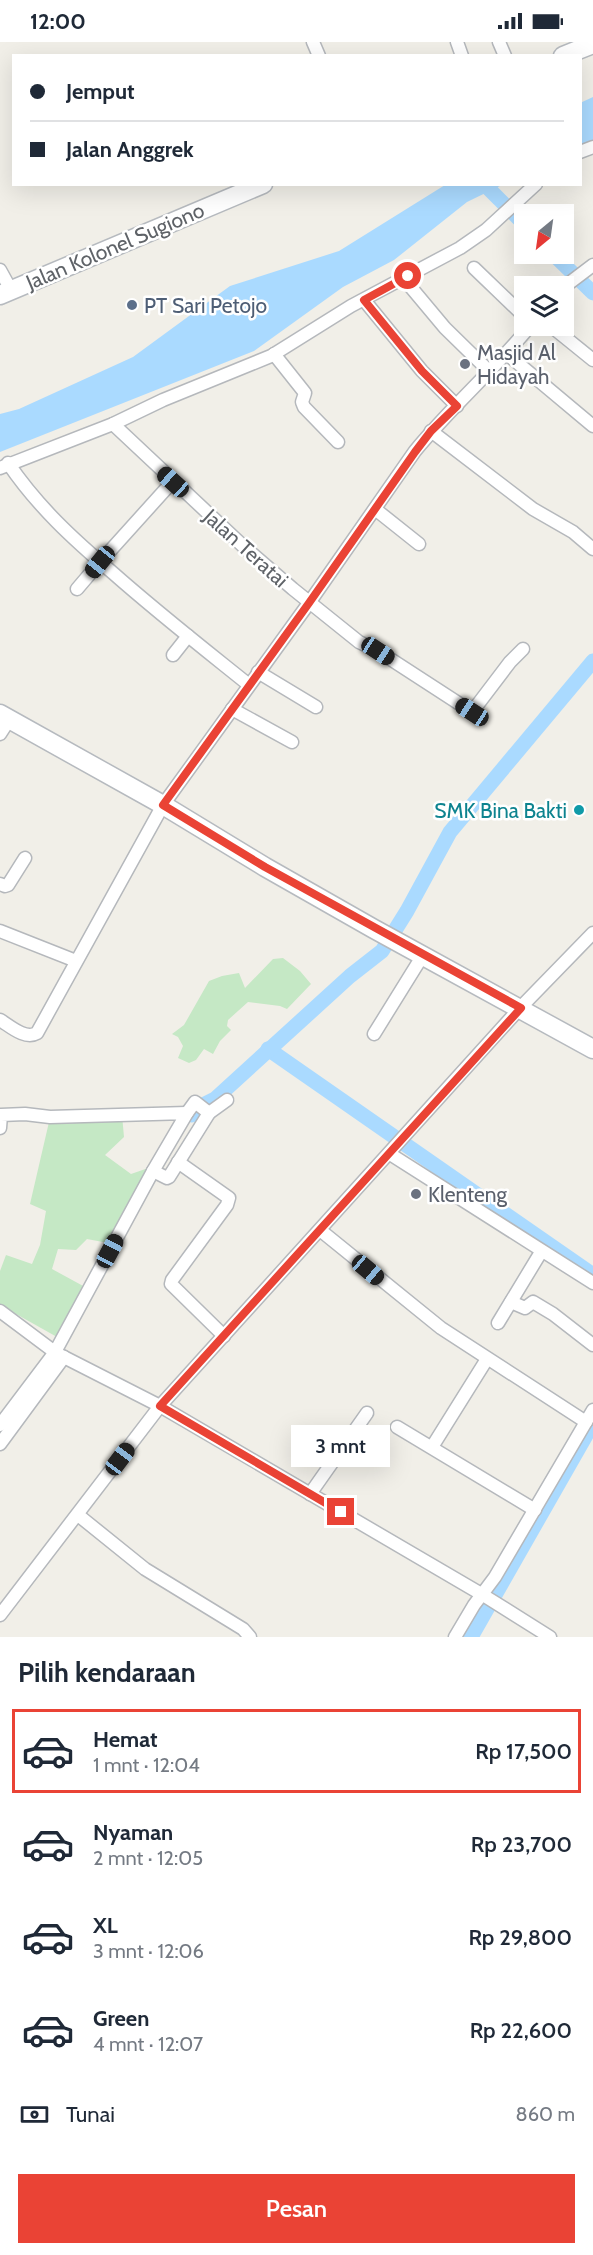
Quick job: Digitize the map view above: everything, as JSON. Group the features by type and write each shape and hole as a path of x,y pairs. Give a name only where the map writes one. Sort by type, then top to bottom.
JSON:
{"street":[{"path":"568,54 593,44"},
{"name":"Jalan Kolonel Sugiono","path":"6,292 258,186"},
{"path":"249,685 64,530 4,466 113,424 163,400 274,354 364,300 460,248 486,230 535,186"},
{"path":"574,279 589,267"},
{"path":"474,268 514,306"},
{"path":"0,270 6,292"},
{"path":"404,279 445,328 490,372"},
{"path":"364,300 422,371 457,406"},
{"path":"0,1020 27,1035 37,1033 163,805 431,431 490,372 522,336"},
{"path":"563,336 593,360"},
{"path":"274,354 306,393 302,402 303,407 338,442"},
{"path":"507,354 593,426"},
{"name":"Jalan Teratai","path":"113,424 243,546 309,603 359,642 378,651 472,712 510,662 523,650"},
{"path":"431,431 533,509 573,532 593,549"},
{"path":"77,589 173,482"},
{"path":"375,509 419,544"},
{"path":"173,655 188,636"},
{"path":"258,672 316,707"},
{"path":"232,709 292,742"},
{"path":"3,723 163,805 265,867 593,1049"},
{"path":"0,884 8,885 25,858"},
{"path":"0,931 76,961"},
{"path":"0,1615 160,1406 521,1008 593,933"},
{"path":"374,1034 423,955"},
{"path":"159,1174 178,1162 204,1109 227,1100"},
{"path":"0,1444 59,1354 159,1174 187,1113 195,1102 204,1109"},
{"path":"0,1119 187,1113"},
{"path":"390,1154 593,1283"},
{"path":"178,1162 229,1198 227,1205 171,1284 224,1336"},
{"path":"321,1230 441,1328 586,1422"},
{"path":"498,1323 541,1252"},
{"path":"511,1302 525,1308 533,1302 553,1314 593,1345"},
{"path":"0,1311 59,1354 160,1406 550,1637"},
{"path":"0,1425 59,1354"},
{"path":"432,1447 487,1359"},
{"path":"455,1637 474,1605 488,1599 535,1510 593,1410"},
{"path":"310,1494 367,1413"},
{"path":"397,1426 535,1510"},
{"path":"78,1515 144,1569 243,1629 250,1637"}],"green space":[{"path":"283,958 300,971 311,984 287,1009 248,1002 228,1020 227,1026 231,1030 220,1041 213,1054 204,1049 196,1060 189,1063 178,1058 183,1046 178,1037 172,1034 184,1025 209,981 239,973 245,988 273,959"},
{"path":"122,1115 124,1137 105,1155 131,1174 154,1166 108,1243 87,1239 76,1250 58,1249 52,1269 85,1287 57,1337 0,1305 0,1271 6,1255 32,1264 40,1245 46,1211 30,1204 49,1122"}],"water":[{"path":"593,97 593,140 582,146 582,102"},
{"path":"443,186 500,186 467,202 394,260 343,287 254,351 0,452 0,414 19,409 133,357 230,286 339,251"}],"waterway":[{"path":"486,186 514,214"},
{"path":"563,264 593,293"},
{"path":"192,1115 195,1109 215,1099 350,976 382,951 407,911 450,832 593,661"},
{"path":"268,1049 593,1275"},
{"path":"471,1637 593,1423"}],"place":[{"name":"PT Sari Petojo","path":"132,305"},
{"name":"Masjid Al Hidayah","path":"465,364"},
{"name":"SMK Bina Bakti","path":"579,810"},
{"name":"Klenteng","path":"416,1194"}],"route":[{"path":"341,1512 160,1406 521,1008 374,929 163,805 415,452 431,431 457,406 422,371 364,300 408,276"}]}
